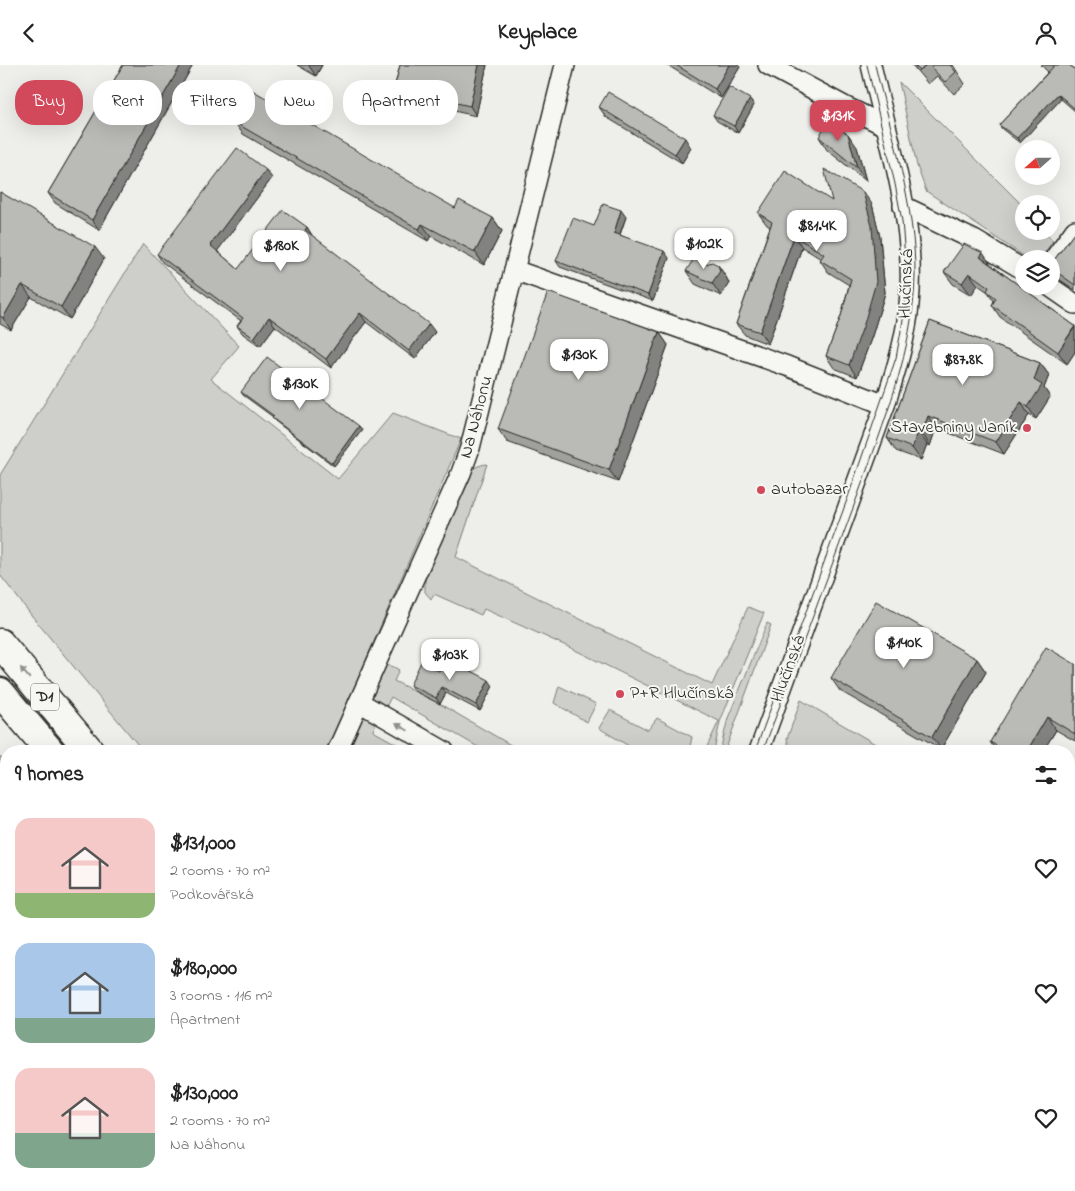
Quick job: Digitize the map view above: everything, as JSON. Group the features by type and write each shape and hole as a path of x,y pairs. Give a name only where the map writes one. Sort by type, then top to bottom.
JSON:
{"highway":[{"name":"D1","path":"0,643 85,745"},
{"name":"D1","path":"0,692 45,745"}],"street":[{"name":"Na Náhonu","path":"339,745 461,473 470,448 565,65"},
{"path":"768,65 799,73 846,107 886,126"},
{"name":"Hlučínská","path":"762,745 885,405 900,356 910,304 910,258 903,206 871,65"},
{"path":"903,206 974,240 1015,265"},
{"path":"1060,251 1075,230"},
{"path":"514,270 787,366 885,405"},
{"path":"1060,294 1075,304"},
{"path":"359,702 434,745"}],"shaded area":[{"path":"899,82 1015,198 1015,240 1053,240 1047,250 1015,250 926,191 917,166"},
{"path":"143,244 239,346 211,379 338,479 393,413 461,439 330,745 138,745 0,575 0,475"},
{"path":"487,464 456,557 712,685 748,607 764,613 720,722 715,745 708,745 719,721 573,649 484,609 481,615 434,594 431,599 425,592 425,580 469,473"},
{"path":"767,623 771,625 727,745 721,745 728,718"},
{"path":"385,665 394,667 399,670 394,681 440,704 511,745 475,745 391,697 386,707 371,697"},
{"path":"559,686 596,704 587,722 554,703"},
{"path":"801,700 877,745 788,745 787,739"},
{"path":"610,710 648,730 657,718 692,737 690,745 627,745 599,728"},
{"path":"364,714 377,720 373,731 398,745 346,745 351,732"}],"building":[{"path":"123,65 181,65 162,98 162,80 114,80"},
{"path":"400,65 479,65 470,106 458,103 458,80 396,80"},
{"path":"676,65 729,65 715,89"},
{"path":"914,65 926,65 920,71"},
{"path":"929,65 950,65 956,72 945,82"},
{"path":"1055,65 1069,65 1075,69 1075,109 1058,94 1017,138 999,125"},
{"path":"729,87 750,99 734,126 713,115"},
{"path":"255,92 265,98 265,125 312,125 455,208 459,200 493,218 475,252 422,224 419,229 239,125 255,125"},
{"path":"608,92 685,138 675,154 599,107"},
{"path":"93,116 93,125 147,125 92,220 48,193"},
{"path":"827,122 848,134 857,168 819,137"},
{"path":"237,148 266,170 210,245 238,269 283,210 307,227 305,230 429,324 409,351 360,313 326,359 269,317 254,338 237,326 243,318 157,254"},
{"path":"824,169 863,192 872,226 876,282 864,324 849,365 826,356 841,316 851,279 820,260 824,254 794,236 760,332 736,324 772,222 758,213 785,171 832,201"},
{"path":"0,192 95,247 61,307 22,285 3,318 0,316"},
{"path":"603,204 621,210 614,233 664,251 648,295 556,261 573,218 594,226"},
{"path":"1075,232 1075,285 1060,274 1060,252"},
{"path":"964,244 983,253 980,257 1015,282 1015,295 1032,295 1075,326 1058,352 992,305 996,298 987,291 989,287 969,273 962,283 944,272"},
{"path":"695,257 706,264 712,262 718,265 720,271 712,283 686,271"},
{"path":"548,292 659,332 609,470 498,429"},
{"path":"930,321 1040,363 1034,380 1042,385 1028,407 1021,402 996,442 928,416 922,433 918,432 912,448 887,438"},
{"path":"267,357 359,426 332,463 241,392"},
{"path":"876,601 977,659 932,737 831,678"},
{"path":"1046,647 1075,664 1075,734 1047,717 1031,745 995,745 990,742"},
{"path":"446,658 489,680 476,705 442,687 436,698 410,685 421,662 439,671"}],"tram line":[{"path":"757,745 848,497 896,358 905,309 906,270 902,221 867,65"},
{"path":"765,745 878,439 896,386 909,332 915,277 911,224 901,170 875,65"}],"place":[{"name":"Stavebniny Janík","path":"1027,428"},
{"name":"autobazar","path":"761,490"},
{"name":"P+R Hlučínská","path":"620,694"}]}
